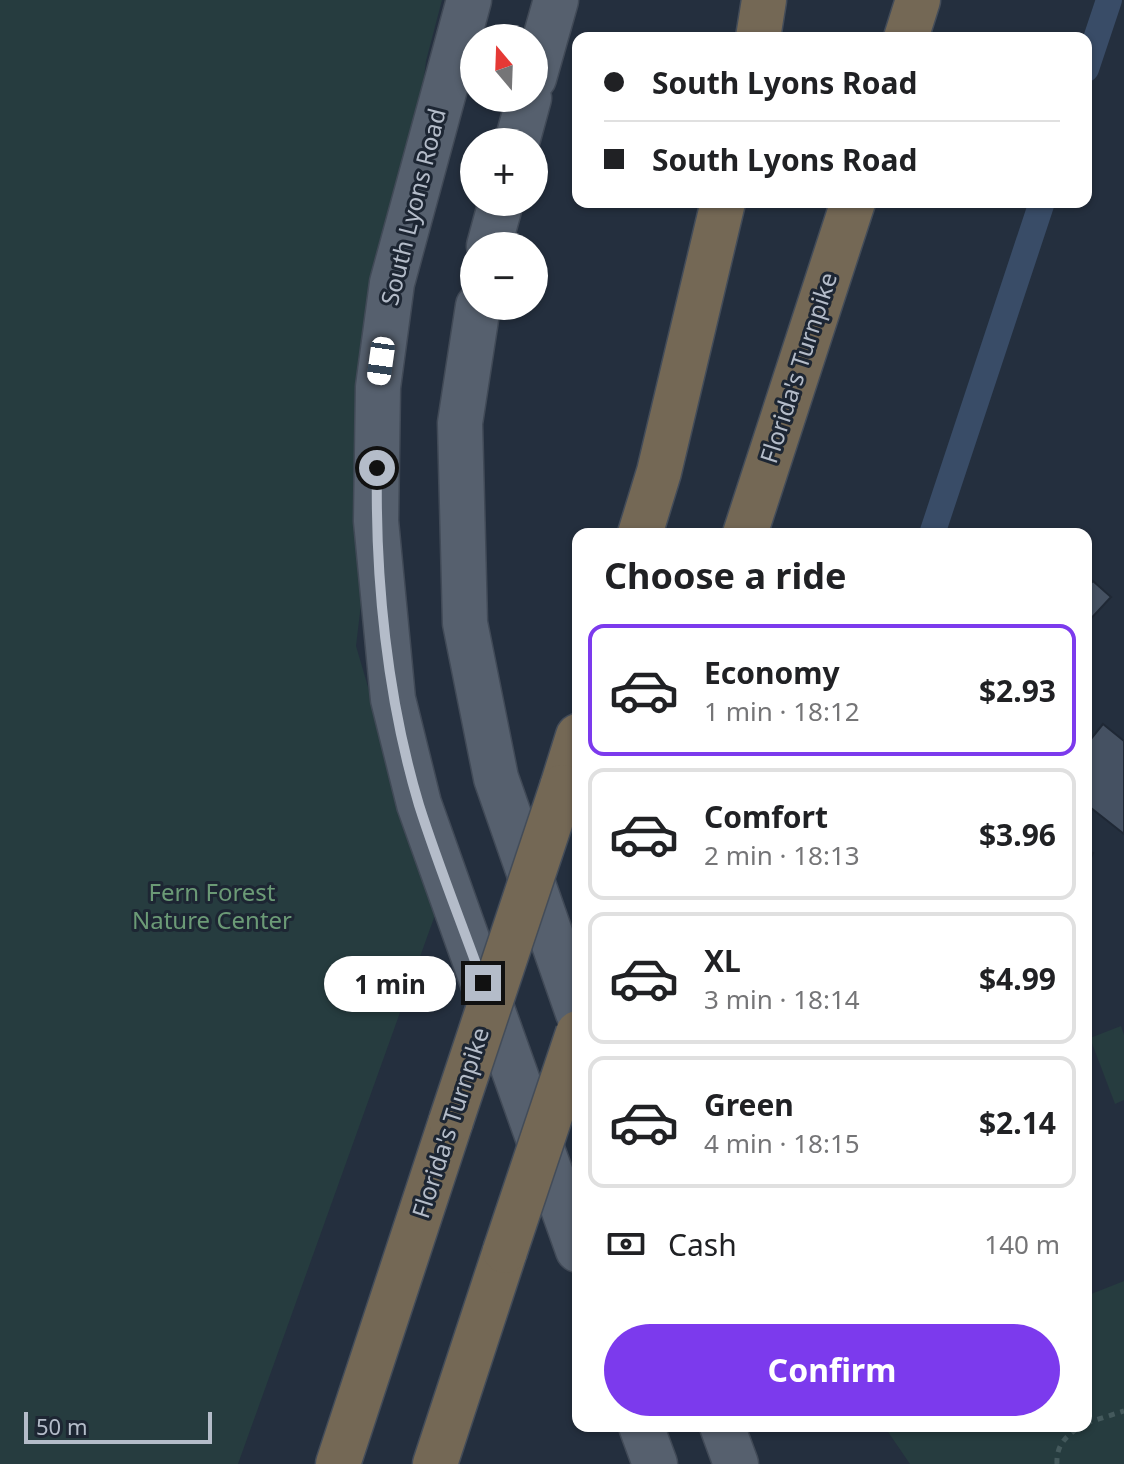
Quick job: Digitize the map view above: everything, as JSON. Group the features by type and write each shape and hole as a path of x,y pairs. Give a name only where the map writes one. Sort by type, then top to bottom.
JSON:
{"highway":[{"path":"759,32 764,0"},
{"path":"908,32 918,0"},
{"path":"642,528 659,472 722,208"},
{"name":"Florida's Turnpike","path":"747,528 851,208"},
{"name":"Florida's Turnpike","path":"338,1464 572,755"},
{"path":"435,1464 572,1051"}],"main road":[{"name":"South Lyons Road","path":"469,0 392,283 378,387 376,521 393,699 419,804 572,1233"},
{"path":"548,28 556,0"},
{"path":"476,320 460,423 465,623 496,778 572,996"},
{"path":"643,1432 655,1464"},
{"path":"724,1432 736,1464"}],"path":[{"path":"1092,1422 1124,1411"},
{"path":"1057,1464 1057,1452 1064,1439 1074,1432"}],"green space":[{"name":"Fern Forest Nature Center","path":"0,0 442,0 426,61 356,646 435,915 238,1464 0,1464"},
{"path":"1121,1026 1124,1035 1124,1100 1115,1104 1092,1043 1092,1037"},
{"path":"1124,1281 1124,1464 910,1464 888,1432 1092,1432 1092,1294"}],"building":[{"path":"1092,582 1111,597 1092,618"},
{"path":"1103,724 1124,741 1124,834 1092,809 1092,738"}],"waterway":[{"path":"1092,51 1109,0"},
{"path":"934,528 1040,208"}],"route":[{"path":"377,468 376,521 393,699 419,804 483,983"}]}
